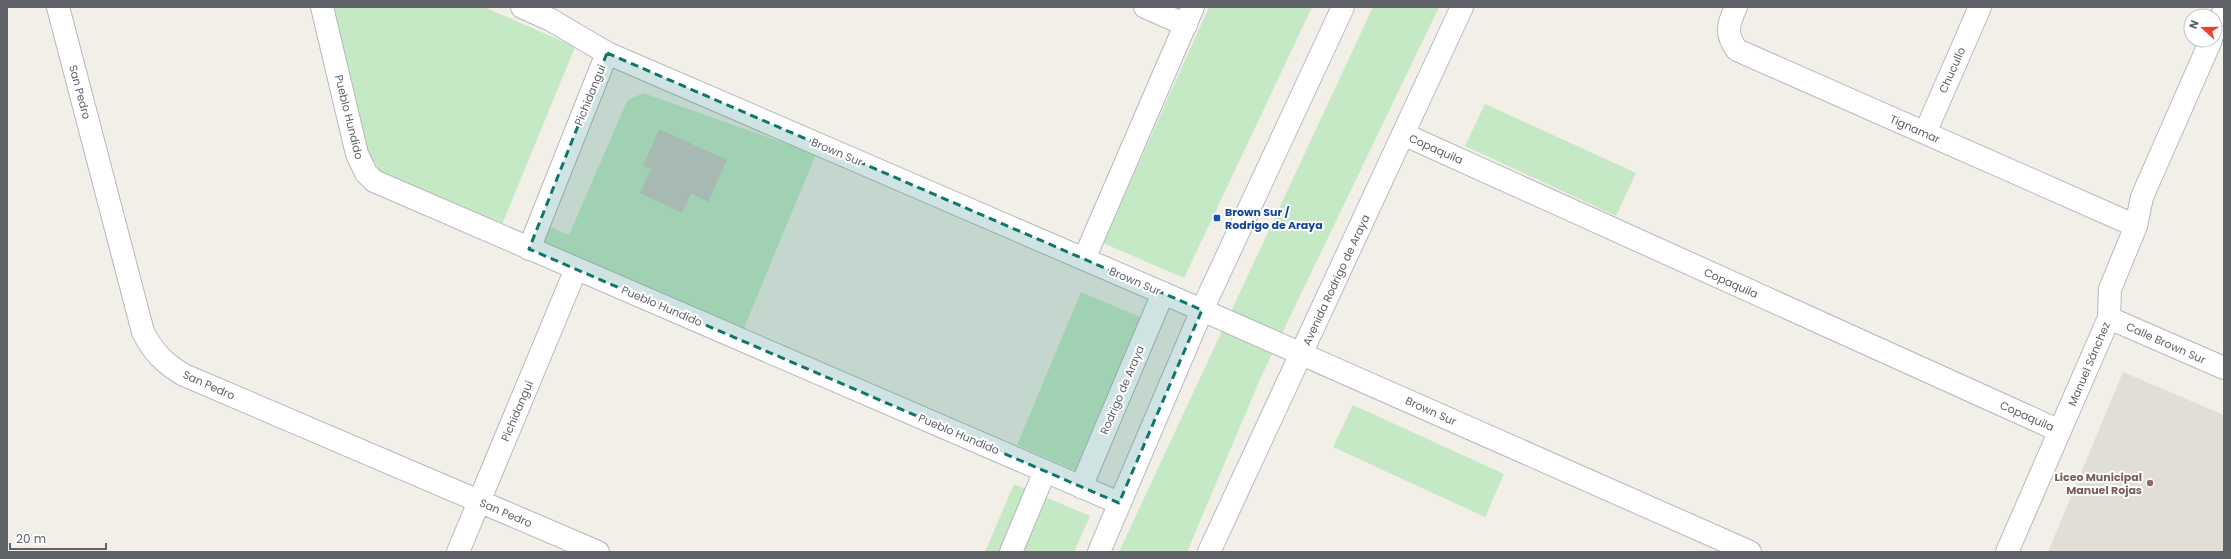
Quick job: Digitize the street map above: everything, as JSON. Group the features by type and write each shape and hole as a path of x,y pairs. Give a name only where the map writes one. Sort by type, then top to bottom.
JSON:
{"street":[{"name":"San Pedro","path":"58,7 143,332 157,355 169,367 184,375 598,552"},
{"name":"Pueblo Hundido","path":"322,7 357,154 366,173 383,186 1119,503"},
{"name":"Brown Sur","path":"522,7 554,14 607,53 1202,310 1750,552"},
{"path":"1084,259 1190,16 1145,7"},
{"path":"1099,552 1202,310 1342,7"},
{"name":"Avenida Rodrigo de Araya","path":"1210,552 1462,7"},
{"name":"Tignamar","path":"1736,7 1728,26 1730,42 1736,50 2136,226"},
{"name":"Chucullo","path":"1925,133 1980,7"},
{"name":"Manuel Sánchez","path":"2007,552 2109,318 2109,302 2114,276 2136,226 2142,197 2207,48"},
{"name":"Pichidangui","path":"529,249 607,53"},
{"name":"Copaquila","path":"1403,134 2060,431"},
{"name":"Pichidangui","path":"458,552 576,269"},
{"name":"Rodrigo de Araya","path":"1081,487 1163,293"},
{"name":"Calle Brown Sur","path":"2109,318 2224,368"},
{"path":"1011,552 1045,471"}],"highlighted area":[{"path":"607,53 1202,310 1119,503 529,249"}],"shaded area":[{"name":"Liceo Municipal Manuel Rojas","path":"2123,372 2224,415 2224,552 2048,552"}],"green space":[{"path":"333,7 484,7 575,47 501,227 381,172 366,150"},
{"path":"1209,7 1312,7 1184,278 1103,243"},
{"path":"1373,7 1439,7 1261,377 1187,552 1119,552"},
{"path":"643,93 816,154 744,328 545,245 546,225 569,235 627,101"},
{"path":"1485,104 1636,173 1616,216 1465,146"},
{"path":"1081,292 1140,317 1075,470 1017,445"},
{"path":"1353,405 1504,474 1485,517 1333,447"},
{"path":"1014,484 1090,516 1074,552 985,552"}],"building":[{"path":"659,129 727,160 708,202 691,193 682,213 640,193 651,169 643,166"}],"place":[{"name":"Brown Sur / Rodrigo de Araya","path":"1217,218"},
{"name":"Liceo Municipal Manuel Rojas","path":"2150,483"}]}
